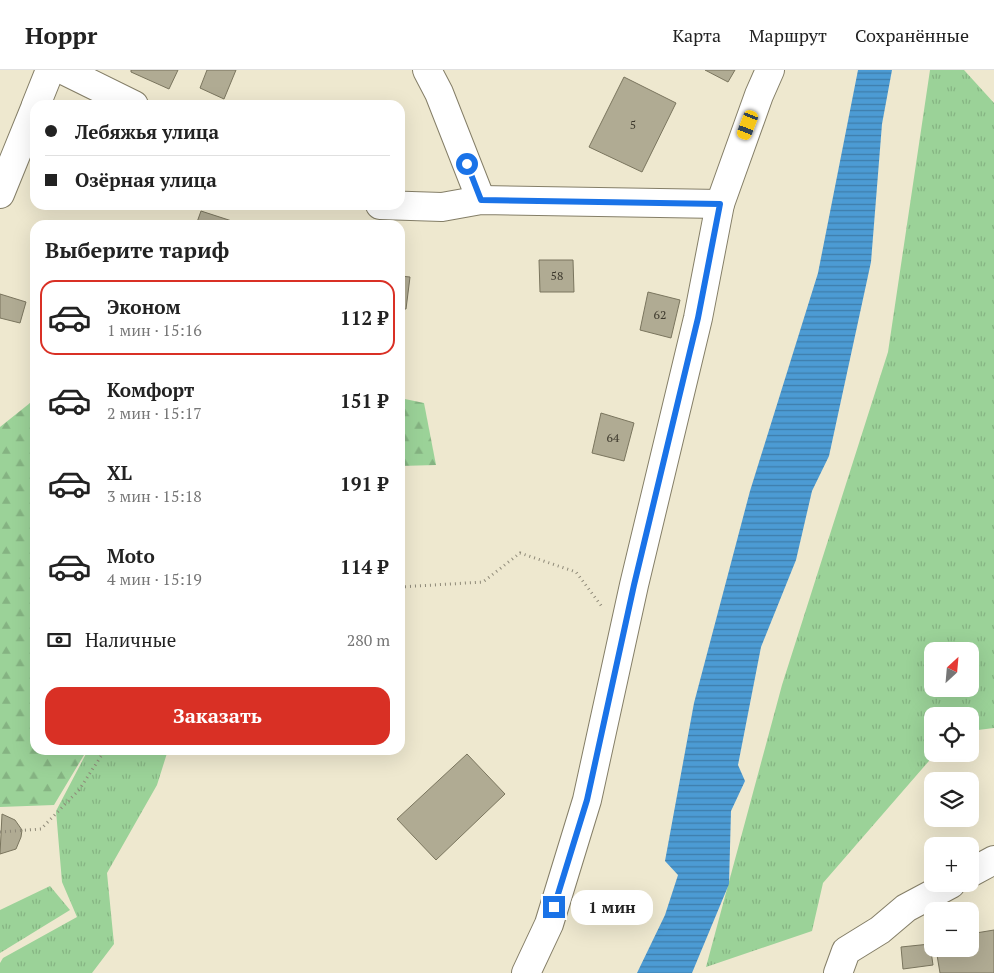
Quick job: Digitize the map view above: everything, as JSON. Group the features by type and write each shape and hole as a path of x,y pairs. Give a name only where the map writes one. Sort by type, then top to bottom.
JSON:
{"street":[{"path":"38,100 50,70"},
{"path":"63,70 124,100"},
{"path":"427,70 439,92 481,200"},
{"path":"526,973 549,924 587,800 623,635 698,318 720,204 759,95 770,70"},
{"path":"0,194 30,121"},
{"path":"405,206 442,207 481,200 720,204"},
{"path":"979,868 994,860"},
{"path":"838,973 846,951 880,930 906,908 936,892"}],"path":[{"path":"405,588 483,582 520,553 576,572 623,635"},
{"path":"0,832 41,829 79,790 101,755"}],"green space":[{"path":"930,70 964,70 994,103 994,728 979,730 979,707 924,707 924,762 928,762 823,883 812,931 706,967 782,685 888,352"},
{"path":"405,399 424,403 436,465 405,466"},
{"path":"30,403 30,755 84,755 54,805 0,807 0,427"},
{"path":"85,755 166,755 157,785 107,873 114,944 92,973 0,973 0,963 3,958 77,917 62,882 56,811"},
{"path":"50,886 70,910 0,953 0,910"}],"water":[{"path":"858,70 892,70 882,124 871,262 829,456 812,491 796,560 761,647 738,765 745,781 731,811 729,884 692,973 637,973 665,915 678,875 665,861 694,703 750,491 818,273"}],"building":[{"path":"131,70 178,70 169,89 131,72"},
{"path":"207,70 236,70 224,99 200,88"},
{"path":"705,70 735,70 728,82"},
{"path":"624,77 676,103 642,172 589,147"},
{"path":"201,211 229,220 198,220"},
{"path":"539,260 573,260 574,292 540,292"},
{"path":"405,276 410,277 405,309"},
{"path":"648,292 680,300 671,338 640,330"},
{"path":"0,294 26,302 20,323 0,318"},
{"path":"601,413 634,423 624,461 592,453"},
{"path":"467,754 505,794 436,860 397,819"},
{"path":"2,814 15,820 22,830 16,849 0,854"},
{"path":"994,930 994,973 940,973 937,957 979,957 979,932"},
{"path":"924,945 924,957 932,957 933,965 903,969 901,947"}],"route":[{"path":"467,164 481,200 720,204 698,318 634,585 587,800 554,907"}]}
